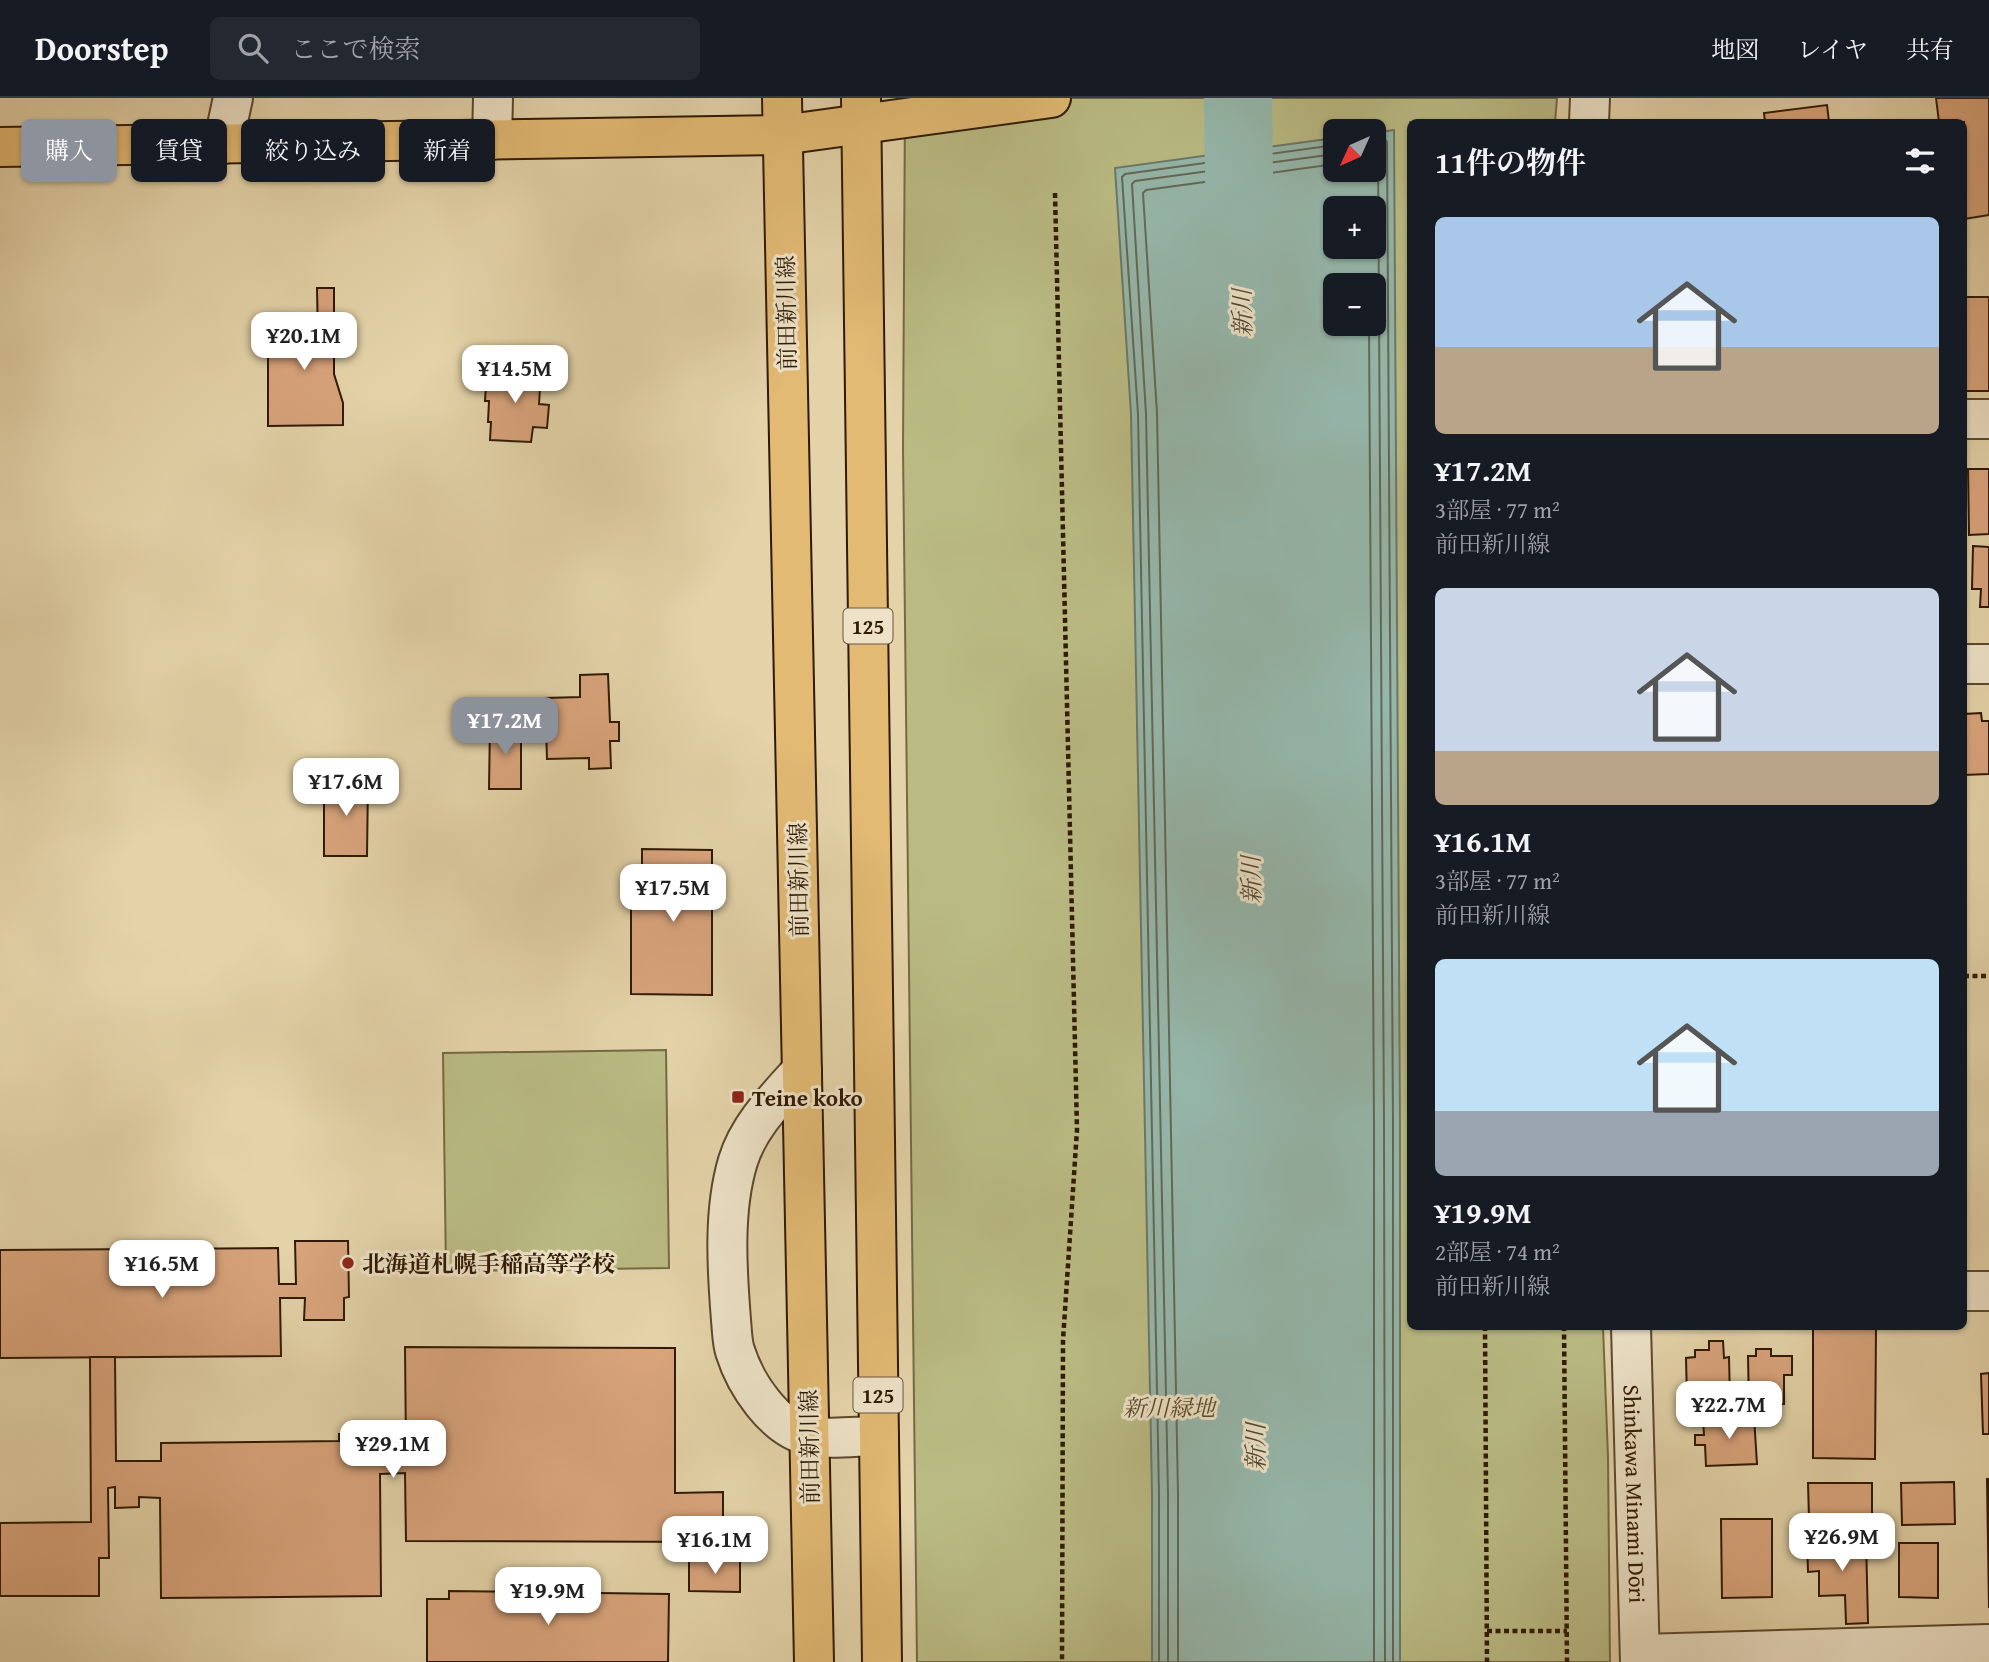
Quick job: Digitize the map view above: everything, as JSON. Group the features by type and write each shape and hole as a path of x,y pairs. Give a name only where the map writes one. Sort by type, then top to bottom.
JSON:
{"main road":[{"path":"495,140 782,116 956,111 1051,98"},
{"name":"125","path":"862,112 882,1662"},
{"name":"前田新川線","path":"782,116 814,1662"},
{"path":"227,145 399,142"},
{"path":"0,147 131,146"}],"street":[{"path":"227,126 233,98"},
{"path":"492,119 493,98"},
{"path":"1589,119 1590,98"},
{"path":"1967,419 1989,419"},
{"path":"1967,664 1989,664"},
{"path":"802,1070 756,1124 739,1158 730,1198 729,1289 734,1349 750,1387 765,1408 792,1427 809,1436 879,1436"},
{"path":"1967,1291 1989,1291"},
{"name":"Shinkawa Minami Dōri","path":"1631,1330 1641,1658"},
{"path":"1641,1658 1989,1644"}],"path":[{"path":"1055,193 1077,1130 1063,1340 1062,1662"},
{"path":"1967,976 1989,976"},
{"path":"1485,1330 1487,1662"},
{"path":"1564,1330 1567,1662"},
{"path":"1487,1632 1567,1630"}],"green space":[{"name":"新川緑地","path":"905,98 1557,98 1555,119 1407,119 1407,1330 1603,1330 1608,1457 1610,1662 917,1662 903,450"},
{"path":"666,1050 669,1268 446,1271 443,1053"}],"water":[{"path":"1394,130 1400,1124 1400,1662 1152,1662 1152,1494 1131,414 1115,168 1323,140 1323,182 1386,182 1386,131"}],"building":[{"path":"1936,98 1989,98 1989,215 1967,219 1967,119 1939,119"},
{"path":"1827,105 1829,119 1765,119 1764,113"},
{"path":"317,288 334,288 334,374 343,403 343,425 268,426 268,328 281,328 281,315 310,339 318,339"},
{"path":"1967,297 1989,297 1989,391 1967,391"},
{"path":"487,369 541,372 539,404 549,405 547,428 533,427 531,442 490,440 489,401 485,401"},
{"path":"1968,469 1989,469 1989,534 1969,535"},
{"path":"1973,546 1989,547 1989,607 1980,607 1981,589 1972,589"},
{"path":"608,674 610,722 619,722 619,741 610,741 611,768 589,769 589,758 547,759 545,698 580,697 580,675"},
{"path":"1981,713 1982,721 1989,721 1989,774 1967,775 1967,714"},
{"path":"490,725 521,725 521,789 489,789"},
{"path":"324,780 368,781 367,856 324,856"},
{"path":"642,849 712,850 712,995 631,994 631,905 642,905"},
{"name":"北海道札幌手稲高等学校","path":"295,1241 348,1241 349,1297 344,1298 344,1320 304,1320 305,1298 280,1298 281,1356 0,1358 0,1250 278,1248 279,1284 296,1284"},
{"path":"1813,1330 1876,1330 1875,1459 1813,1458"},
{"path":"1709,1341 1723,1341 1724,1358 1729,1357 1730,1399 1687,1400 1686,1358 1695,1357 1695,1350 1709,1350"},
{"path":"405,1347 675,1348 675,1493 723,1492 723,1542 406,1541 405,1473 380,1474 381,1596 161,1598 160,1498 139,1497 139,1507 115,1508 115,1487 108,1488 109,1558 99,1558 99,1596 0,1596 0,1523 91,1522 90,1357 115,1357 116,1461 161,1461 161,1443 339,1441 339,1434 379,1434 379,1450 406,1450"},
{"path":"1756,1349 1771,1349 1771,1356 1792,1356 1792,1375 1784,1375 1784,1404 1749,1405 1748,1356 1756,1356"},
{"path":"1989,1373 1989,1434 1983,1434 1981,1374"},
{"path":"1754,1417 1757,1464 1706,1466 1705,1445 1695,1445 1695,1435 1704,1435 1703,1419"},
{"path":"1987,1479 1989,1479 1989,1608"},
{"path":"1954,1482 1955,1524 1902,1525 1901,1483"},
{"path":"1808,1483 1872,1483 1872,1518 1809,1518"},
{"path":"1721,1519 1772,1519 1772,1597 1722,1598"},
{"path":"1807,1539 1866,1539 1868,1623 1846,1624 1845,1595 1819,1596 1819,1571 1808,1572"},
{"path":"1899,1543 1938,1543 1938,1598 1899,1597"},
{"path":"689,1561 740,1561 740,1592 689,1591"},
{"path":"449,1591 669,1594 668,1662 427,1662 427,1599 449,1599"}],"waterway":[{"name":"新川","path":"1238,98 1240,246"}],"place":[{"name":"Teine koko","path":"738,1097"},
{"name":"北海道札幌手稲高等学校","path":"348,1263"}]}
